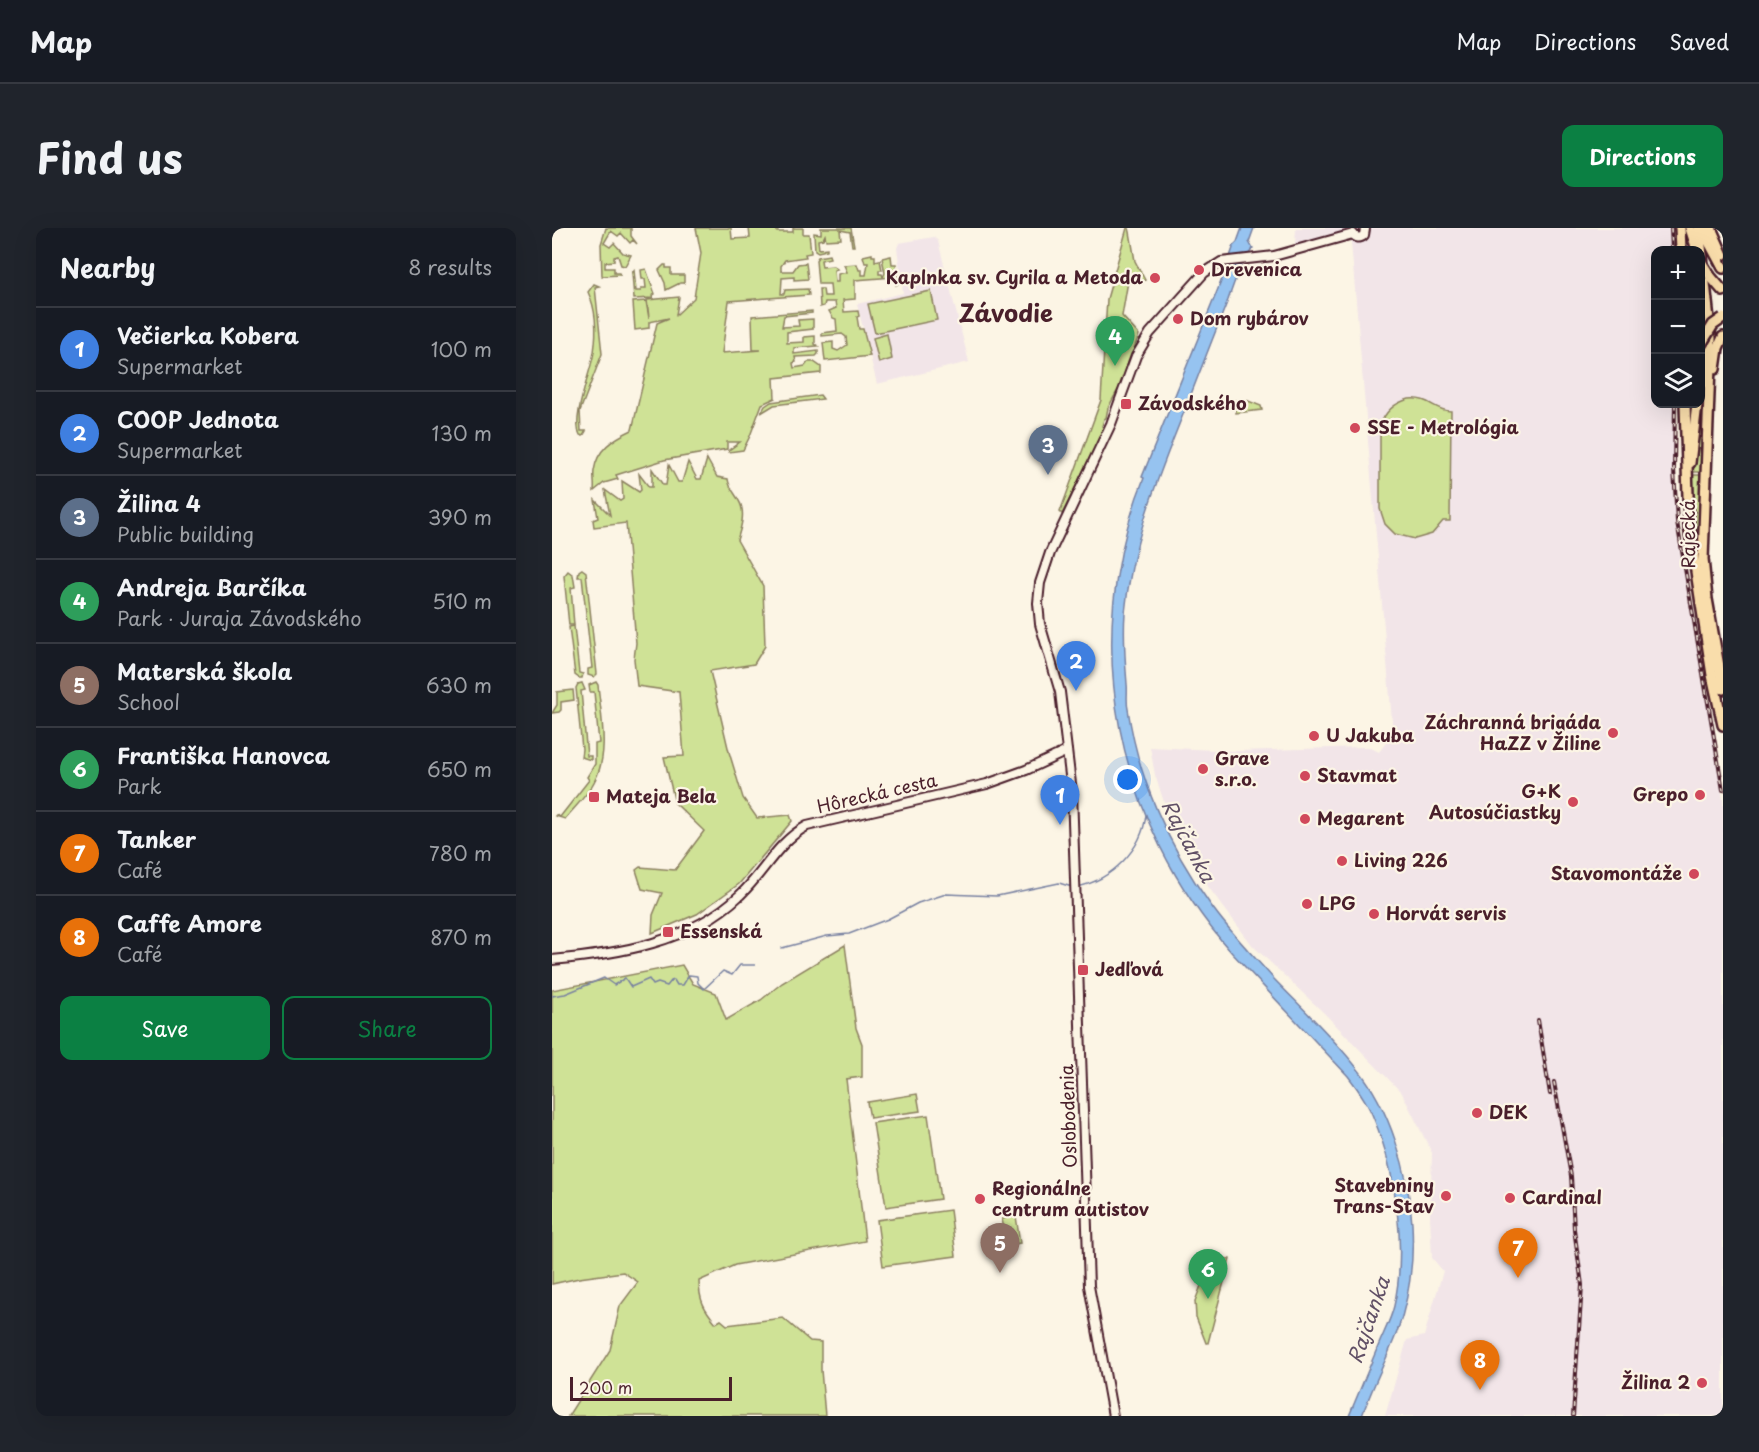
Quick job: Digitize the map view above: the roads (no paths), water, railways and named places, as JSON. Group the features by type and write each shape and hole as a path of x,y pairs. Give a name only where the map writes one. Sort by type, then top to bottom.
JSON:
{"main road":[{"path":"1680,228 1681,246"},
{"path":"1690,228 1695,246"},
{"path":"1699,228 1710,317 1710,379"},
{"path":"1704,228 1723,268"},
{"path":"1712,228 1723,255"},
{"path":"1705,267 1723,291"},
{"path":"1705,338 1723,318"},
{"path":"1710,379 1715,370 1718,348 1723,337"},
{"name":"Rajecká","path":"1710,379 1703,560 1707,599 1723,688"},
{"path":"1685,408 1686,473"},
{"path":"1686,473 1692,457 1696,408"},
{"name":"Rajecká","path":"1686,473 1695,575 1723,724"}],"street":[{"path":"1353,231 1356,237 1360,237 1364,235 1366,228"},
{"name":"Oslobodenia","path":"1113,1416 1089,1286 1072,792 1060,692 1040,624 1038,593 1050,553 1111,424 1142,344 1204,273 1224,261 1284,254 1353,231"},
{"name":"Hôrecká cesta","path":"552,960 632,949 710,919 741,895 783,843 807,826 993,782 1067,751"}],"water":[{"path":"1242,228 1254,228 1249,242 1253,249 1244,260 1235,280 1160,472 1132,565 1125,613 1124,640 1127,706 1139,761 1157,811 1195,882 1232,933 1357,1068 1379,1102 1396,1142 1410,1204 1412,1238 1410,1279 1397,1332 1362,1416 1349,1416 1391,1316 1398,1284 1397,1211 1382,1140 1369,1107 1352,1081 1232,953 1192,901 1160,846 1136,788 1120,728 1112,666 1114,603 1124,540 1144,478 1142,477 1224,274 1232,247 1237,242"}],"waterway":[{"path":"1077,887 1102,878 1123,862 1138,840 1146,815"},
{"path":"782,948 827,936 849,934 888,919 918,903 946,894 997,896 1059,883 1072,887"},
{"path":"552,996 565,994 604,978 614,985 625,978 631,987 649,979 653,985 658,983 667,986 674,980 677,985 683,985 689,975 697,976 698,983 704,989 723,971 732,975 740,965 755,965"}],"railway":[{"path":"1671,228 1672,246"},
{"path":"1675,408 1674,469 1677,522 1723,790"},
{"path":"1538,1020 1550,1094"},
{"path":"1554,1082 1571,1176 1574,1229 1582,1285 1573,1416"}],"place":[{"name":"Drevenica","path":"1199,270"},
{"name":"Kaplnka sv. Cyrila a Metoda","path":"1155,278"},
{"name":"Dom rybárov","path":"1178,319"},
{"name":"Andreja Barčíka","path":"1115,366"},
{"name":"Závodského","path":"1126,404"},
{"name":"SSE - Metrológia","path":"1355,428"},
{"name":"Žilina 4","path":"1048,475"},
{"name":"COOP Jednota","path":"1076,691"},
{"name":"Záchranná brigáda HaZZ v Žiline","path":"1613,733"},
{"name":"U Jakuba","path":"1314,736"},
{"name":"Grave s.r.o.","path":"1203,769"},
{"name":"Stavmat","path":"1305,776"},
{"name":"Grepo","path":"1700,795"},
{"name":"Mateja Bela","path":"594,797"},
{"name":"G+K Autosúčiastky","path":"1573,802"},
{"name":"Megarent","path":"1305,819"},
{"name":"Večierka Kobera","path":"1060,825"},
{"name":"Living 226","path":"1342,861"},
{"name":"Stavomontáže","path":"1694,874"},
{"name":"LPG","path":"1307,904"},
{"name":"Horvát servis","path":"1374,914"},
{"name":"Essenská","path":"668,932"},
{"name":"Jedľová","path":"1083,970"},
{"name":"DEK","path":"1477,1113"},
{"name":"Stavebniny Trans-Stav","path":"1446,1196"},
{"name":"Cardinal","path":"1510,1198"},
{"name":"Regionálne centrum autistov","path":"980,1199"},
{"name":"Materská škola","path":"1000,1273"},
{"name":"Tanker","path":"1518,1278"},
{"name":"Františka Hanovca","path":"1208,1299"},
{"name":"Žilina 2","path":"1702,1383"},
{"name":"Caffe Amore","path":"1480,1390"}],"district":[{"name":"Závodie","path":"1006,314"}],"water label":[{"name":"Rajčanka","path":"1188,841"},
{"name":"Rajčanka","path":"1369,1320"}]}
